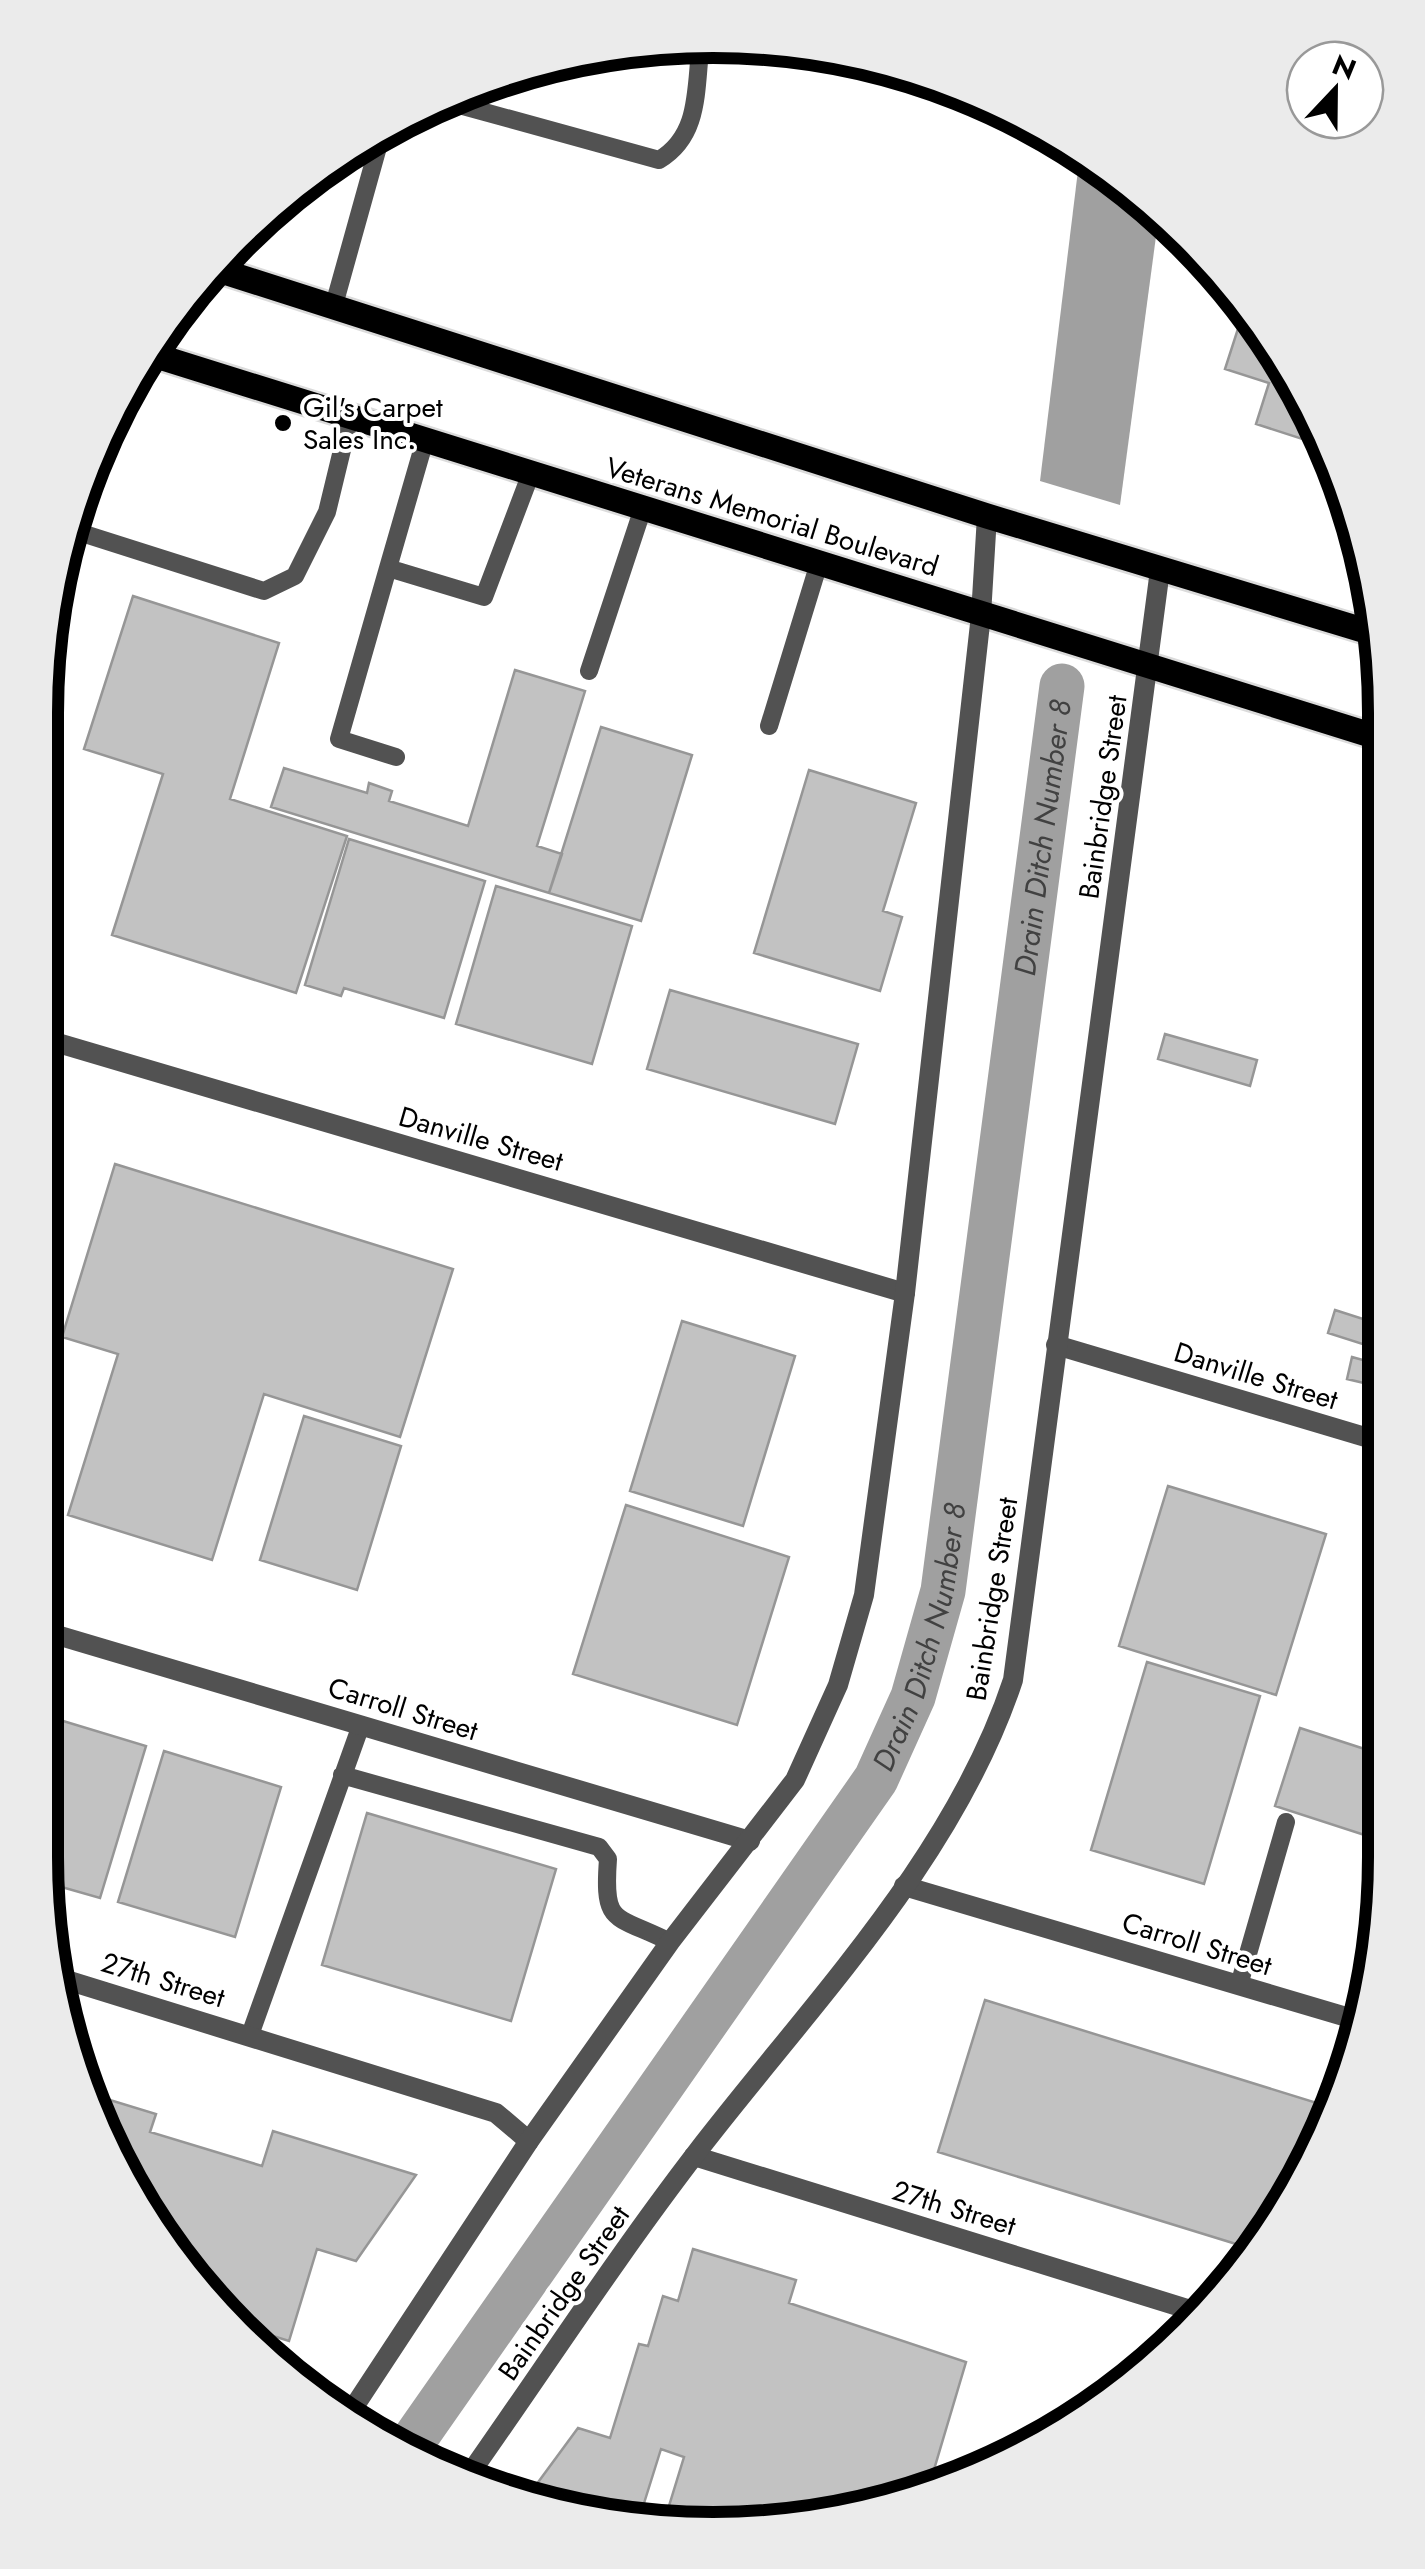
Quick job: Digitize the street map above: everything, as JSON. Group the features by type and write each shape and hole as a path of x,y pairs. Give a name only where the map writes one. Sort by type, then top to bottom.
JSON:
{"main road":[{"path":"227,273 987,516 1362,630"},
{"name":"Veterans Memorial Boulevard","path":"162,358 1368,734"}],"street":[{"path":"355,2405 529,2141 670,1942 795,1780 838,1686 864,1595 905,1293 981,614 987,516"},
{"name":"Bainbridge Street","path":"474,2467 694,2156 904,1886 992,1742 1012,1680 1160,570"},
{"name":"Danville Street","path":"58,1043 905,1293"},
{"name":"Danville Street","path":"1056,1345 1368,1438"},
{"name":"Carroll Street","path":"58,1635 750,1841"},
{"name":"Carroll Street","path":"904,1886 1347,2017"},
{"name":"27th Street","path":"69,1981 496,2113 529,2141"},
{"name":"27th Street","path":"694,2156 1186,2309"}],"lane":[{"path":"464,106 659,160 677,150 689,134 699,58"},
{"path":"334,306 378,149"},
{"path":"83,533 264,591 295,576 327,512 350,417"},
{"path":"396,757 340,739 425,440"},
{"path":"388,568 484,597 531,473"},
{"path":"589,671 642,508"},
{"path":"769,726 819,564"},
{"path":"250,2034 361,1725"},
{"path":"342,1775 599,1847 608,1859 605,1902 610,1912 670,1942"},
{"path":"1238,1985 1286,1822"}],"shaded area":[{"path":"1078,170 1157,231 1120,505 1040,481"}],"building":[{"path":"1239,324 1280,385 1308,441 1256,424 1269,383 1225,369"},
{"path":"133,596 279,643 230,799 347,836 296,993 112,935 163,774 84,749"},
{"path":"515,670 585,691 537,846 562,854 549,893 271,807 284,768 367,793 369,783 392,791 389,801 468,826"},
{"path":"601,727 692,755 641,921 549,893"},
{"path":"809,770 916,803 883,911 902,917 880,991 754,953"},
{"path":"349,839 485,881 444,1018 344,988 341,996 305,985"},
{"path":"496,886 632,926 592,1064 456,1024"},
{"path":"670,990 858,1044 835,1124 647,1069"},
{"path":"1165,1034 1257,1060 1250,1086 1158,1059"},
{"path":"115,1164 453,1269 400,1437 264,1394 212,1560 68,1515 118,1354 62,1337"},
{"path":"1335,1310 1368,1321 1368,1346 1328,1333"},
{"path":"682,1321 795,1356 743,1526 630,1491"},
{"path":"1352,1357 1368,1361 1368,1384 1347,1379"},
{"path":"304,1416 401,1446 357,1590 260,1560"},
{"path":"1168,1486 1326,1534 1276,1695 1119,1646"},
{"path":"626,1505 789,1557 737,1725 573,1674"},
{"path":"1147,1662 1260,1696 1204,1884 1091,1850"},
{"path":"58,1719 146,1746 100,1898 59,1886"},
{"path":"1300,1728 1368,1750 1368,1836 1275,1806"},
{"path":"164,1751 281,1787 235,1937 118,1902"},
{"path":"367,1813 556,1869 511,2021 322,1965"},
{"path":"985,2000 1319,2104 1280,2184 1239,2245 938,2152"},
{"path":"104,2098 156,2114 150,2132 262,2166 273,2131 416,2175 356,2261 317,2249 289,2341 263,2333 193,2255 145,2184"},
{"path":"693,2249 796,2280 789,2303 966,2362 933,2473 882,2489 798,2506 712,2512 670,2510 684,2457 661,2449 643,2507 535,2487 578,2428 610,2438 639,2344 648,2346 663,2296 678,2301"}],"waterway":[{"name":"Drain Ditch Number 8","path":"414,2439 876,1779 913,1697 943,1591 1062,686"}],"place":[{"name":"Gil's Carpet Sales Inc.","path":"283,423"}]}
